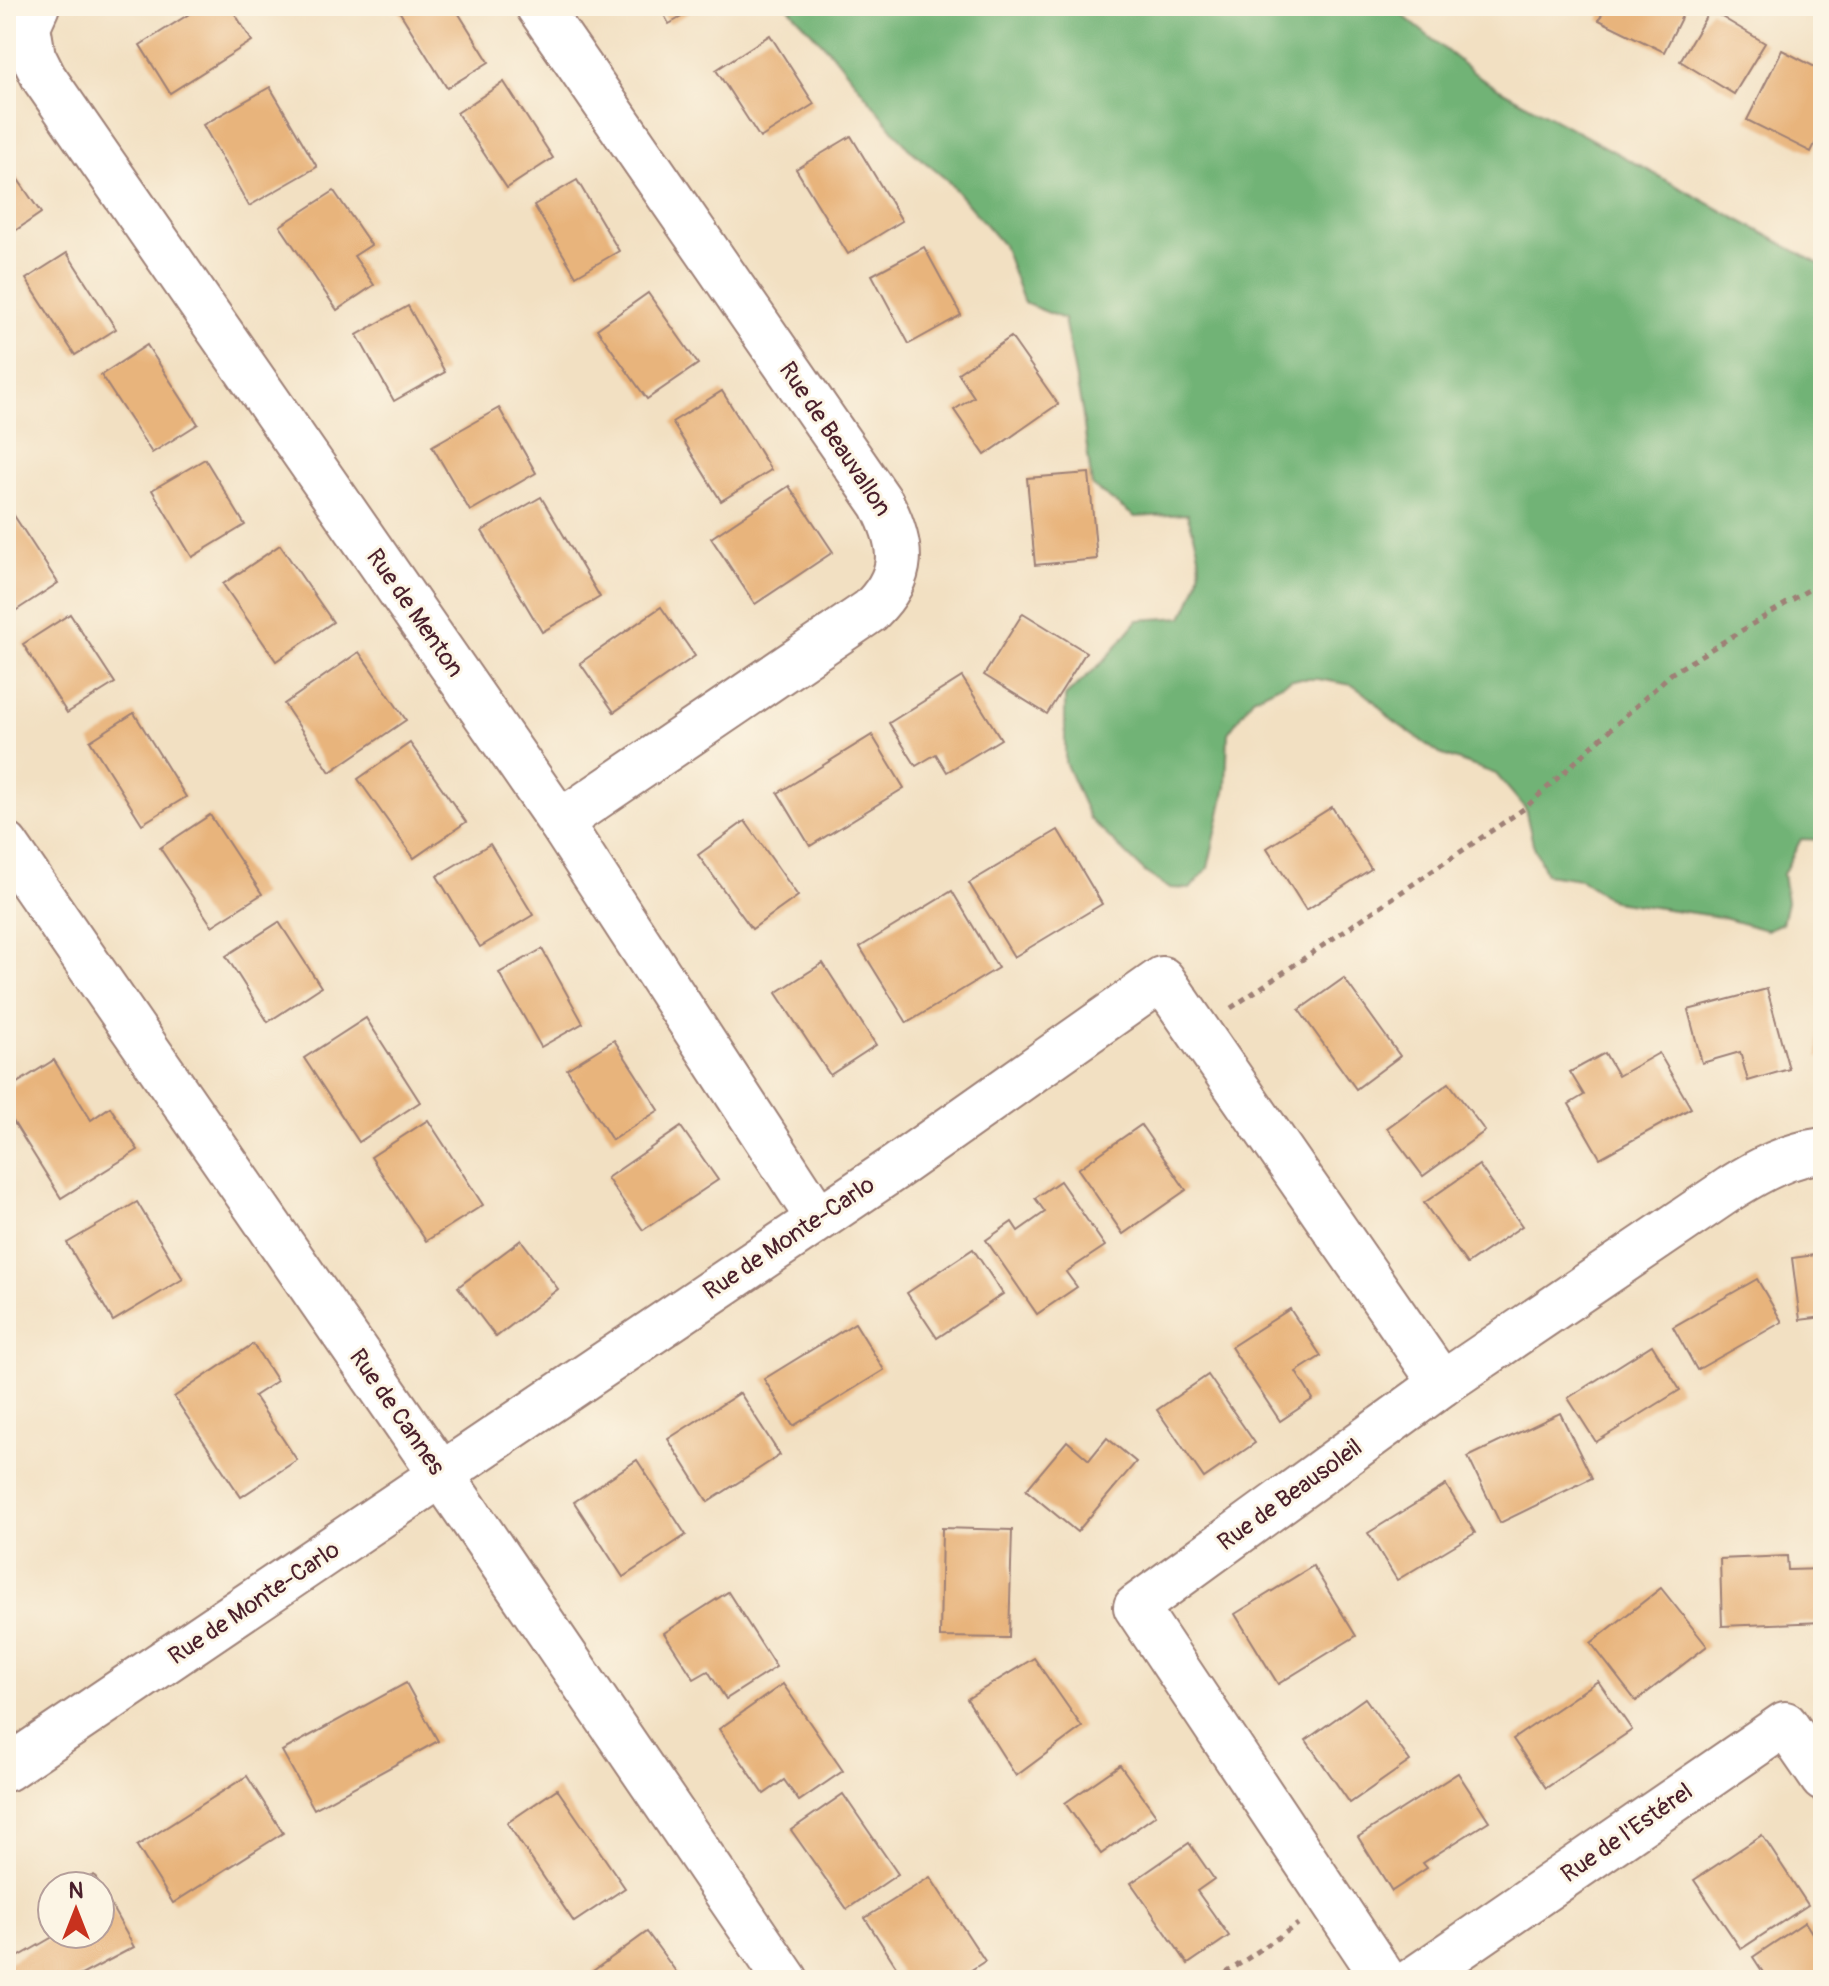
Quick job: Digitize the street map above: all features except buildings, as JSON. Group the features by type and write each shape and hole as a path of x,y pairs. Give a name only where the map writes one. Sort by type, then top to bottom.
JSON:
{"street":[{"name":"Rue de Menton","path":"37,6 28,26 33,56 44,78 560,822 818,1218"},
{"name":"Rue de Beauvallon","path":"538,6 882,504 894,528 898,552 896,574 888,593 870,611 560,822"},
{"name":"Rue de Cannes","path":"6,845 786,1980"},
{"name":"Rue de Monte-Carlo","path":"6,1769 1007,1090 1162,979 1442,1384"},
{"name":"Rue de Beausoleil","path":"1385,1980 1136,1607 1442,1384 1743,1180 1767,1166 1803,1153 1823,1150"},
{"name":"Rue de l'Estérel","path":"1413,1980 1785,1724 1823,1779"}],"path":[{"path":"1197,1031 1525,808 1672,673 1823,581"},
{"path":"1216,1980 1331,1901"}],"green space":[{"path":"787,6 1391,6 1483,80 1823,266 1823,840 1801,839 1783,874 1787,902 1782,923 1766,930 1720,917 1613,901 1580,879 1546,874 1533,844 1525,808 1496,774 1440,754 1392,720 1371,698 1352,685 1318,679 1292,679 1253,698 1228,733 1226,787 1208,868 1190,889 1169,888 1146,873 1090,819 1065,762 1065,696 1104,661 1138,620 1183,617 1196,589 1200,566 1187,514 1135,517 1092,486 1082,410 1064,319 1024,303 1003,245 947,180 908,148 837,59"}]}
